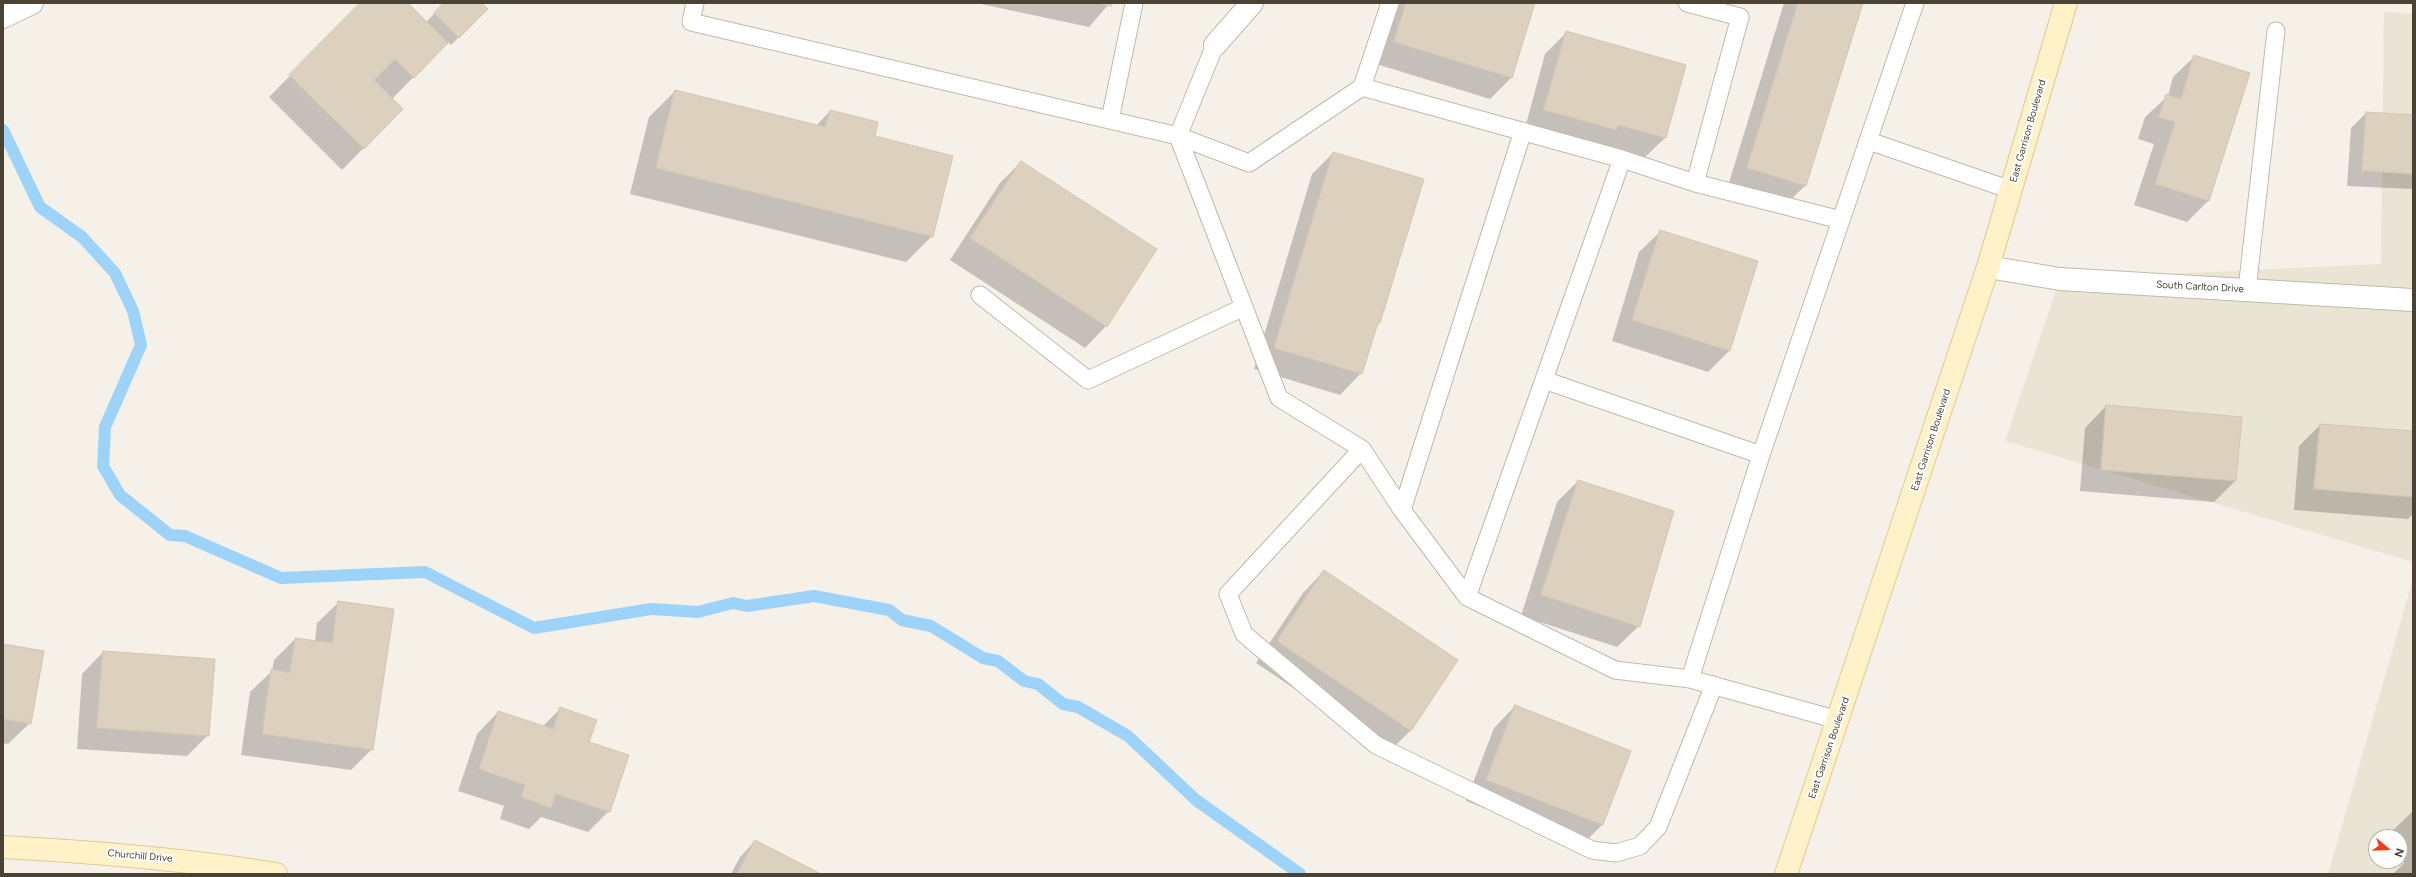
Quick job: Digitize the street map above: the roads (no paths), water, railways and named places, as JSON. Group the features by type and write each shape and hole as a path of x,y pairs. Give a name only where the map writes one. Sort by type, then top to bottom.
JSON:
{"main road":[{"name":"East Garrison Boulevard","path":"1786,874 1988,267 2066,3"},
{"name":"Churchill Drive","path":"3,847 117,854 205,863 276,874"}],"street":[{"path":"3,17 32,3"},
{"path":"1215,45 1252,3"},
{"name":"South Carlton Drive","path":"1988,267 2060,279 2413,300"}],"lane":[{"path":"695,3 691,22 1178,136 1249,163 1362,87 1390,3"},
{"path":"1110,120 1134,3"},
{"path":"1687,3 1740,18 1695,183"},
{"path":"1690,679 1761,455 1916,3"},
{"path":"2247,290 2276,31"},
{"path":"1215,45 1178,136 1279,398 1362,449 1402,510 1467,597 1615,670 1690,679 1838,720"},
{"path":"1362,87 1622,159 1695,183 1842,220"},
{"path":"1402,510 1523,131"},
{"path":"1868,141 2010,190"},
{"path":"1467,597 1622,159"},
{"path":"980,295 1088,380 1244,307"},
{"path":"1544,380 1761,455"},
{"path":"1362,449 1228,594 1244,634 1376,745 1592,850 1616,853 1640,846 1658,827 1714,685"}],"waterway":[{"path":"3,130 40,207 82,237 115,273 133,311 141,345 105,427 103,466 120,495 170,535 185,536 281,578 425,572 534,628 651,609 698,612 733,603 747,606 814,596 889,610 902,620 931,626 983,658 998,661 1024,681 1038,684 1063,704 1078,707 1128,736 1196,800 1300,874"}]}
